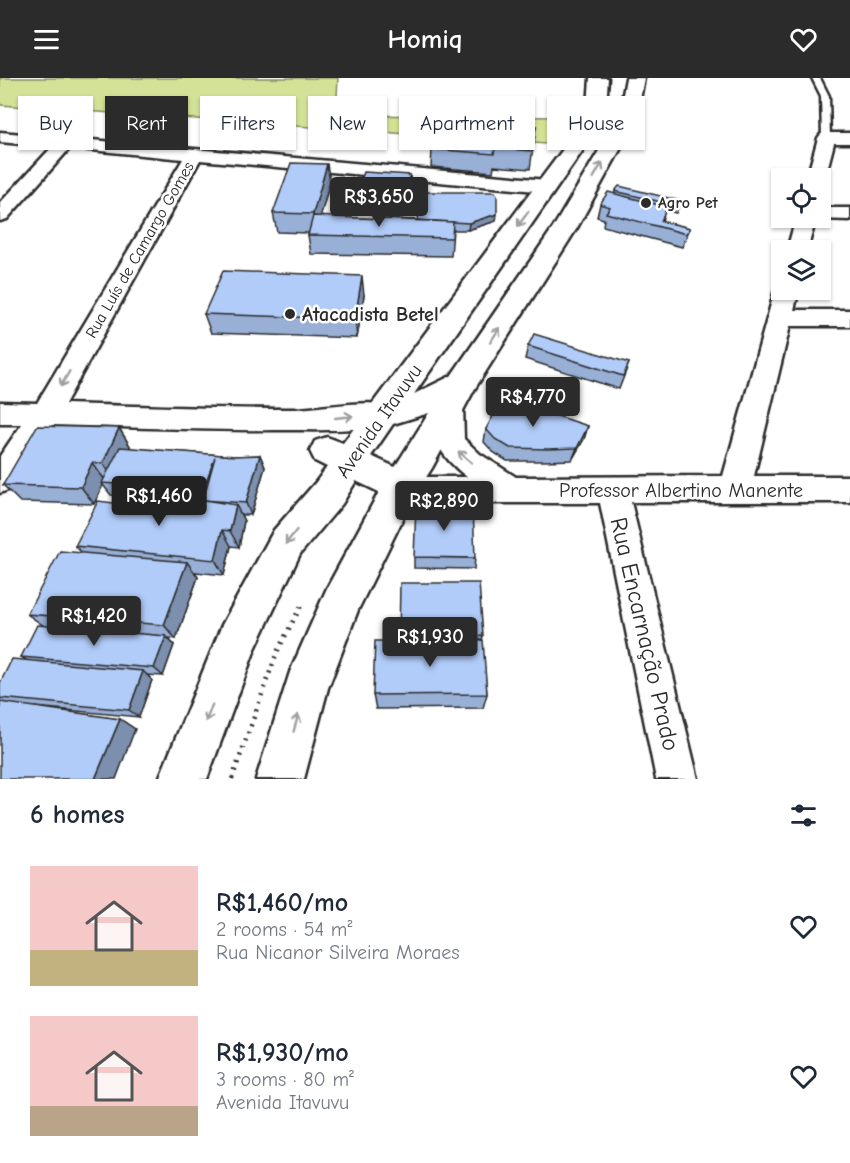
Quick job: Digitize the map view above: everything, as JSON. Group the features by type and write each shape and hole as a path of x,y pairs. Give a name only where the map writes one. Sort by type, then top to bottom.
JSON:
{"main road":[{"name":"Avenida Itavuvu","path":"183,779 237,640 287,542 335,469 382,414 582,137 597,107 599,78"},
{"path":"280,779 306,688 336,612 401,486 456,395 565,228 617,137 630,105 635,78"},
{"path":"382,414 412,408 444,396 456,395"},
{"path":"335,469 401,486"}],"street":[{"path":"0,137 18,139"},
{"path":"819,168 827,138 850,138"},
{"path":"93,146 547,186"},
{"path":"0,215 59,150"},
{"name":"Rua Luís de Camargo Gomes","path":"0,480 45,414 194,155"},
{"path":"831,214 850,214"},
{"path":"735,489 784,300"},
{"path":"780,318 850,318"},
{"path":"456,395 448,427 452,446 487,475 512,490"},
{"path":"0,413 243,420 323,420 382,414"},
{"path":"243,420 288,425 311,434 335,469"},
{"name":"Professor Albertino Manente","path":"401,486 419,490 850,489"},
{"name":"Rua Encarnação Prado","path":"613,490 677,779"}],"lane":[{"path":"816,78 825,96 827,138"}],"green space":[{"path":"0,78 338,78 337,96 308,96 308,127 296,126 296,96 200,96 200,119 188,118 188,96 105,96 105,112 93,112 93,96 18,96 18,106 0,105"},
{"path":"387,115 399,116 399,133 387,133"},
{"path":"535,117 547,117 547,144 535,143"}],"building":[{"path":"444,150 495,150 494,154"},
{"path":"291,163 327,164 313,214 273,213"},
{"path":"364,172 410,175 405,191 358,188"},
{"path":"619,186 681,201 678,206 615,191"},
{"path":"421,192 495,192 497,214 469,223 418,220"},
{"path":"608,192 667,207 661,221 690,228 687,234 606,213 610,207 600,204"},
{"path":"313,216 453,222 452,238 308,235"},
{"path":"223,271 362,276 355,319 204,314"},
{"path":"534,334 629,363 623,376 528,346"},
{"path":"503,398 588,426 577,448 510,448 495,439 486,429"},
{"path":"37,426 119,428 103,463 92,463 81,487 3,485"},
{"path":"120,447 235,456 260,455 246,503 203,500 215,457 203,490 102,483"},
{"path":"122,498 184,503 192,498 236,505 230,531 222,530 215,560 75,546 98,501 114,503"},
{"path":"416,506 473,507 475,558 414,557"},
{"path":"60,551 187,562 164,625 27,614"},
{"path":"400,583 479,583 483,636 399,637"},
{"path":"37,625 166,636 154,668 21,657"},
{"path":"483,640 487,694 373,695 375,641"},
{"path":"12,659 143,671 129,710 0,698 0,683"},
{"path":"0,702 120,719 95,779 0,779"}],"place":[{"name":"Agro Pet","path":"646,203"},
{"name":"Atacadista Betel","path":"290,314"}]}
